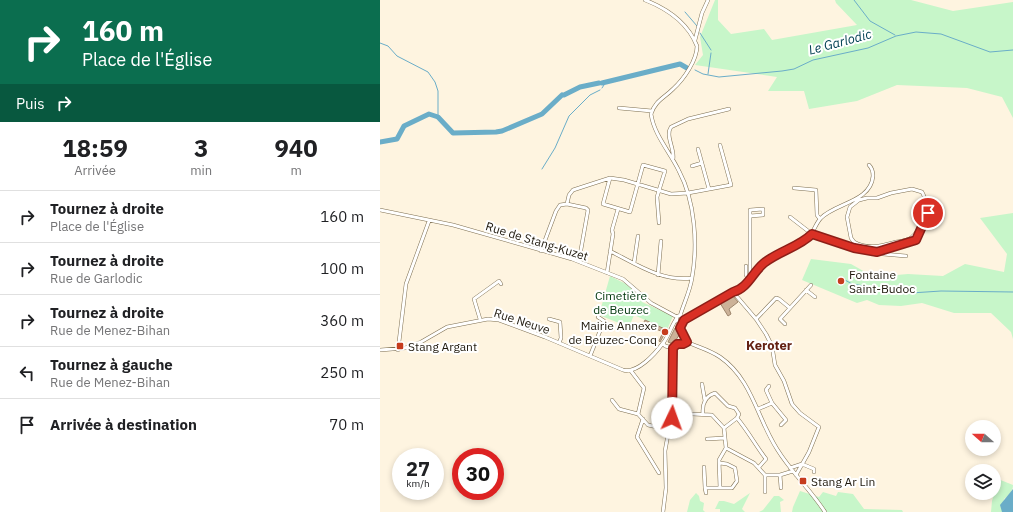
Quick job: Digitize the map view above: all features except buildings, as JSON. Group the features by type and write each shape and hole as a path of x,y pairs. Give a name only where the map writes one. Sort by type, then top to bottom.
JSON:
{"street":[{"path":"645,0 662,6 673,14 695,40"},
{"path":"638,414 644,388 631,371 638,369 663,343 678,317 692,278 694,242 687,185 673,159 663,145 652,120 652,111 657,102 678,84 695,59 697,53 695,40 702,13 708,0"},
{"path":"619,108 652,111"},
{"path":"673,159 674,153 669,133 670,127 688,119 729,109"},
{"path":"567,204 569,195 573,190 610,178 624,180 671,194 688,193 731,185 720,145"},
{"path":"698,149 709,189"},
{"path":"692,166 702,163"},
{"path":"610,178 603,204 630,212 643,165 665,171 657,198 659,223"},
{"path":"678,317 678,322 682,321 733,292 741,290 764,263 800,244 812,234 820,220 826,214 860,196 869,185 873,174 869,165"},
{"path":"794,188 816,190 817,215 820,220"},
{"path":"912,189 922,192 925,200 924,214 912,237 907,240 876,248 854,242 851,238 847,217 850,207 859,200 877,198 891,193 912,189"},
{"path":"541,251 560,205 567,204 586,208 588,210 580,255"},
{"path":"846,204 850,207"},
{"path":"607,273 613,226 618,208"},
{"path":"750,216 764,215 763,209 750,210 750,216 750,280"},
{"name":"Rue de Stang-Kuzet","path":"380,210 460,227 572,259 623,279 650,303 678,317"},
{"path":"790,217 812,234 854,248 879,251 916,240 928,213"},
{"path":"398,350 406,284 430,221"},
{"path":"634,263 638,236"},
{"path":"658,275 661,241"},
{"path":"610,251 658,275 685,280 692,278"},
{"path":"879,251 883,254 906,256"},
{"path":"746,266 746,275 750,280"},
{"path":"685,280 690,284"},
{"path":"480,319 474,299 499,281 500,284"},
{"path":"785,324 780,319 811,285"},
{"path":"806,290 814,297"},
{"path":"733,292 756,319 770,340 778,371 784,381 794,407 819,427 796,475"},
{"path":"756,319 776,298 790,308"},
{"path":"590,356 604,321 598,316"},
{"path":"678,317 683,317 680,328 687,342 715,354 730,365 747,385 770,437 790,468 825,512"},
{"name":"Rue Neuve","path":"380,350 398,350 421,342 447,327 480,319 499,320 623,370 631,371"},
{"path":"549,319 560,322 561,338 559,343"},
{"path":"663,512 666,488 665,452 673,413 673,348 677,344 687,342"},
{"path":"663,343 665,346 673,348"},
{"path":"702,384 705,401"},
{"path":"769,386 766,390 772,403 786,420 781,425"},
{"path":"703,414 702,406 705,401 715,394 728,406 735,408 739,414 737,418 724,428"},
{"path":"612,400 619,409 638,414 653,427 670,430"},
{"path":"758,409 772,403"},
{"path":"673,413 712,415 724,428 726,448 719,460 720,488"},
{"path":"737,418 766,460 759,467"},
{"path":"642,419 637,437 659,474"},
{"path":"707,439 725,438"},
{"path":"726,448 759,467 765,475 765,492"},
{"path":"705,488 735,486 738,481 736,468 731,465 720,463"},
{"path":"790,468 802,464 814,469 814,472"},
{"path":"704,467 706,493"},
{"path":"765,475 780,475 793,471"},
{"path":"780,475 781,488"}],"green space":[{"path":"715,0 718,0 718,20 731,34 764,29 772,40 857,25 836,3 835,0 911,0 953,11 1013,2 1013,118 1002,97 967,88 897,85 857,101 809,109 804,91 768,91 777,77 695,65 703,55 700,37"},
{"path":"1013,213 1013,339 1011,332 991,313 954,313 922,303 901,306 879,305 867,300 857,303 802,280 811,259 851,264 874,277 908,274 943,276 965,264 1004,272 1007,254 980,218"},
{"name":"Cimetière de Beuzec","path":"610,276 626,284 643,299 642,302 673,316 667,330 634,315 629,327 599,315"},
{"path":"1001,480 1013,485 1010,493 1004,499 1002,512 991,512 992,501 1001,500"},
{"path":"800,491 819,497 823,492 836,496 838,492 853,494 864,509 902,510 903,512 792,512"},
{"path":"696,493 699,496 700,501 704,503 703,510 705,512 687,512 690,500"},
{"path":"750,493 742,509 745,512 720,512 720,509 715,509 719,501 734,504"},
{"path":"774,496 779,496 784,500 780,502 781,512 759,512 763,510"}],"water":[{"path":"1013,489 1013,512 1002,512 1000,505"}],"waterway":[{"path":"854,0 870,21 895,35"},
{"path":"685,12 697,26"},
{"name":"Le Garlodic","path":"695,70 703,74 719,77 794,69 813,60 868,48 896,36 916,32 941,34 990,52 1013,50"},
{"path":"700,33 711,50"},
{"path":"380,43 388,46 397,56 428,72 435,82 438,91 438,117"},
{"path":"708,74 711,53"},
{"name":"Le Garlodic","path":"602,83 680,64 687,68"},
{"name":"Le Garlodic","path":"602,88 606,82"},
{"name":"Le Garlodic","path":"564,95 580,87 599,83"},
{"path":"542,169 555,148 569,116 590,95 600,90"},
{"name":"Le Garlodic","path":"380,142 397,139 404,126 429,114 438,117 453,133 502,131 542,114 562,95"},
{"path":"845,280 852,284 882,289"},
{"path":"886,290 911,293 941,291 1013,292"}],"place":[{"name":"Fontaine Saint-Budoc","path":"841,281"},
{"name":"Mairie Annexe de Beuzec-Conq","path":"665,332"},
{"name":"Stang Argant","path":"400,346"},
{"name":"Stang Ar Lin","path":"803,481"}],"district":[{"name":"Keroter","path":"769,345"}],"route":[{"path":"672,418 673,348 676,344 683,344 687,342 687,338 680,328 681,322 733,292 741,290 764,263 800,244 812,234 854,248 877,252 916,240 922,230 928,213"}]}
